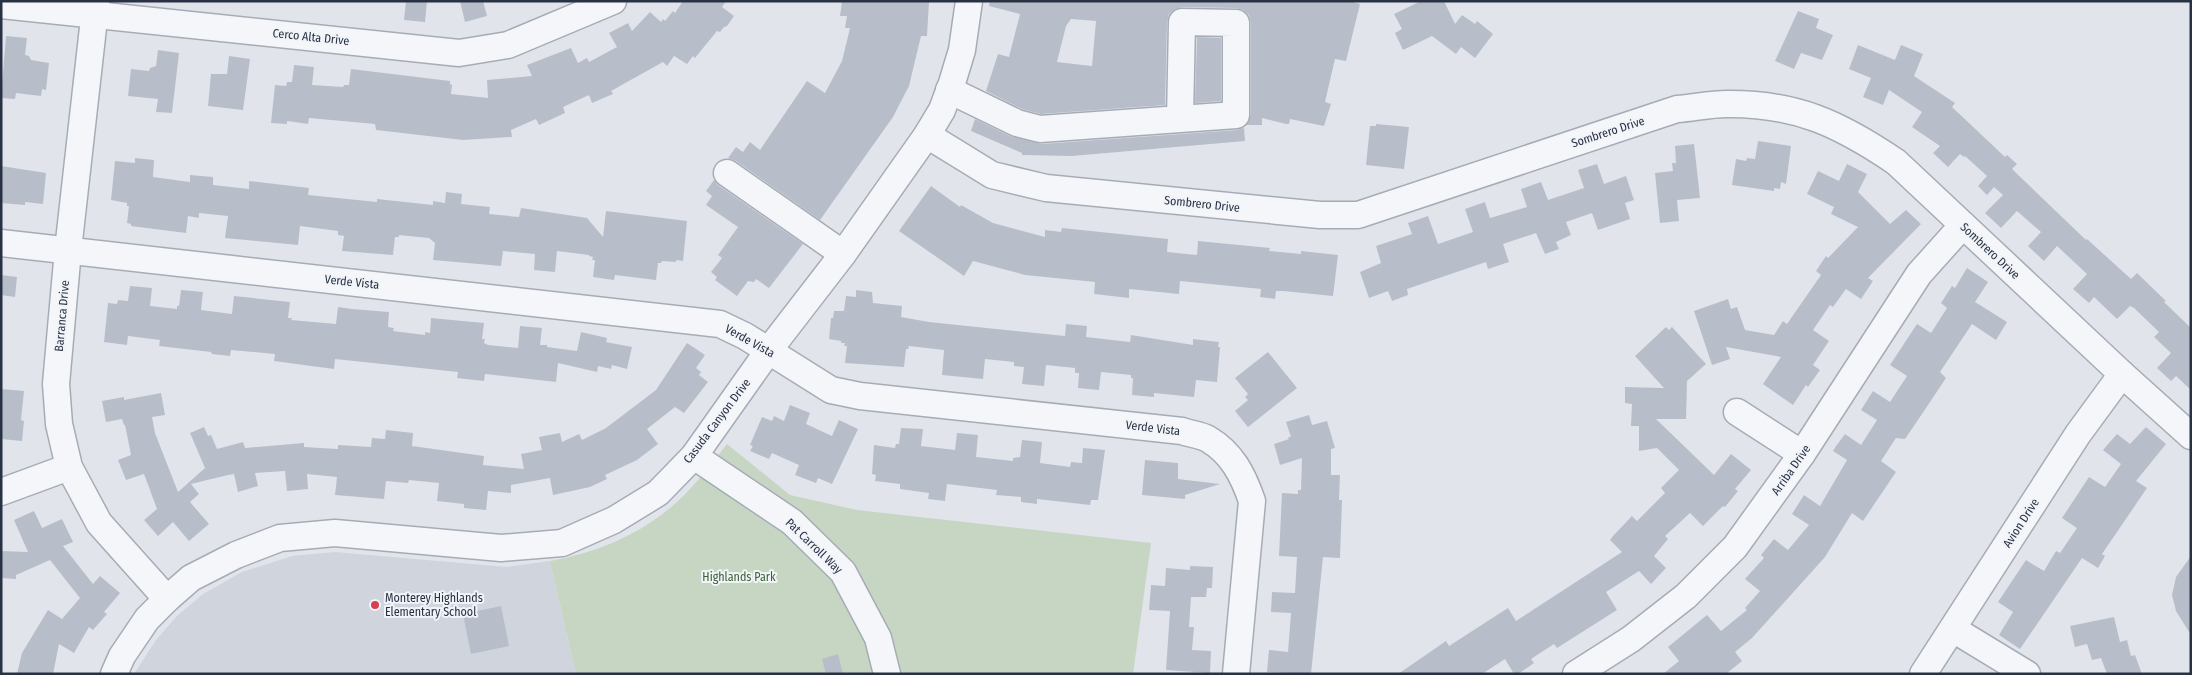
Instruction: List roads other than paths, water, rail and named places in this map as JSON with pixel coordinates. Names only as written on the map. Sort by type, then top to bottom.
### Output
[{"type":"street","name":"Cerco Alta Drive","points":[[1,5],[95,8],[459,53],[508,45],[613,1]]},
{"type":"street","name":"Casuda Canyon Drive","points":[[114,674],[122,656],[147,619],[166,599],[191,578],[236,555],[280,538],[335,533],[501,548],[562,543],[614,520],[658,493],[694,456],[769,350],[843,254],[927,135],[942,110],[962,50],[969,1]]},
{"type":"street","name":"Barranca Drive","points":[[95,8],[68,250],[56,384],[59,424],[69,467],[99,523],[166,599]]},
{"type":"street","points":[[949,90],[1017,123],[1040,129],[1180,119]]},
{"type":"street","name":"Sombrero Drive","points":[[927,135],[992,175],[1046,188],[1320,215],[1358,215],[1677,109],[1725,104],[1773,106],[1818,117],[1864,141],[1896,162],[2122,374],[2191,436]]},
{"type":"street","points":[[727,173],[843,254]]},
{"type":"street","name":"Arriba Drive","points":[[1576,674],[1631,639],[1686,596],[1736,547],[1802,454],[1919,274],[1963,225]]},
{"type":"street","name":"Verde Vista","points":[[1,243],[720,324],[769,350],[831,390],[860,396],[1182,431],[1207,438],[1229,456],[1243,475],[1252,501],[1236,674]]},
{"type":"street","name":"Avion Drive","points":[[1923,674],[2078,434],[2122,374]]},
{"type":"street","points":[[1737,412],[1802,454]]},
{"type":"street","name":"Pat Carroll Way","points":[[694,456],[792,522],[843,572],[878,638],[887,674]]},
{"type":"street","points":[[1,492],[69,467]]},
{"type":"street","points":[[1953,629],[2026,674]]},
{"type":"place","name":"Monterey Highlands Elementary School","points":[[375,605]]},
{"type":"park label","name":"Highlands Park","points":[[739,577]]}]
